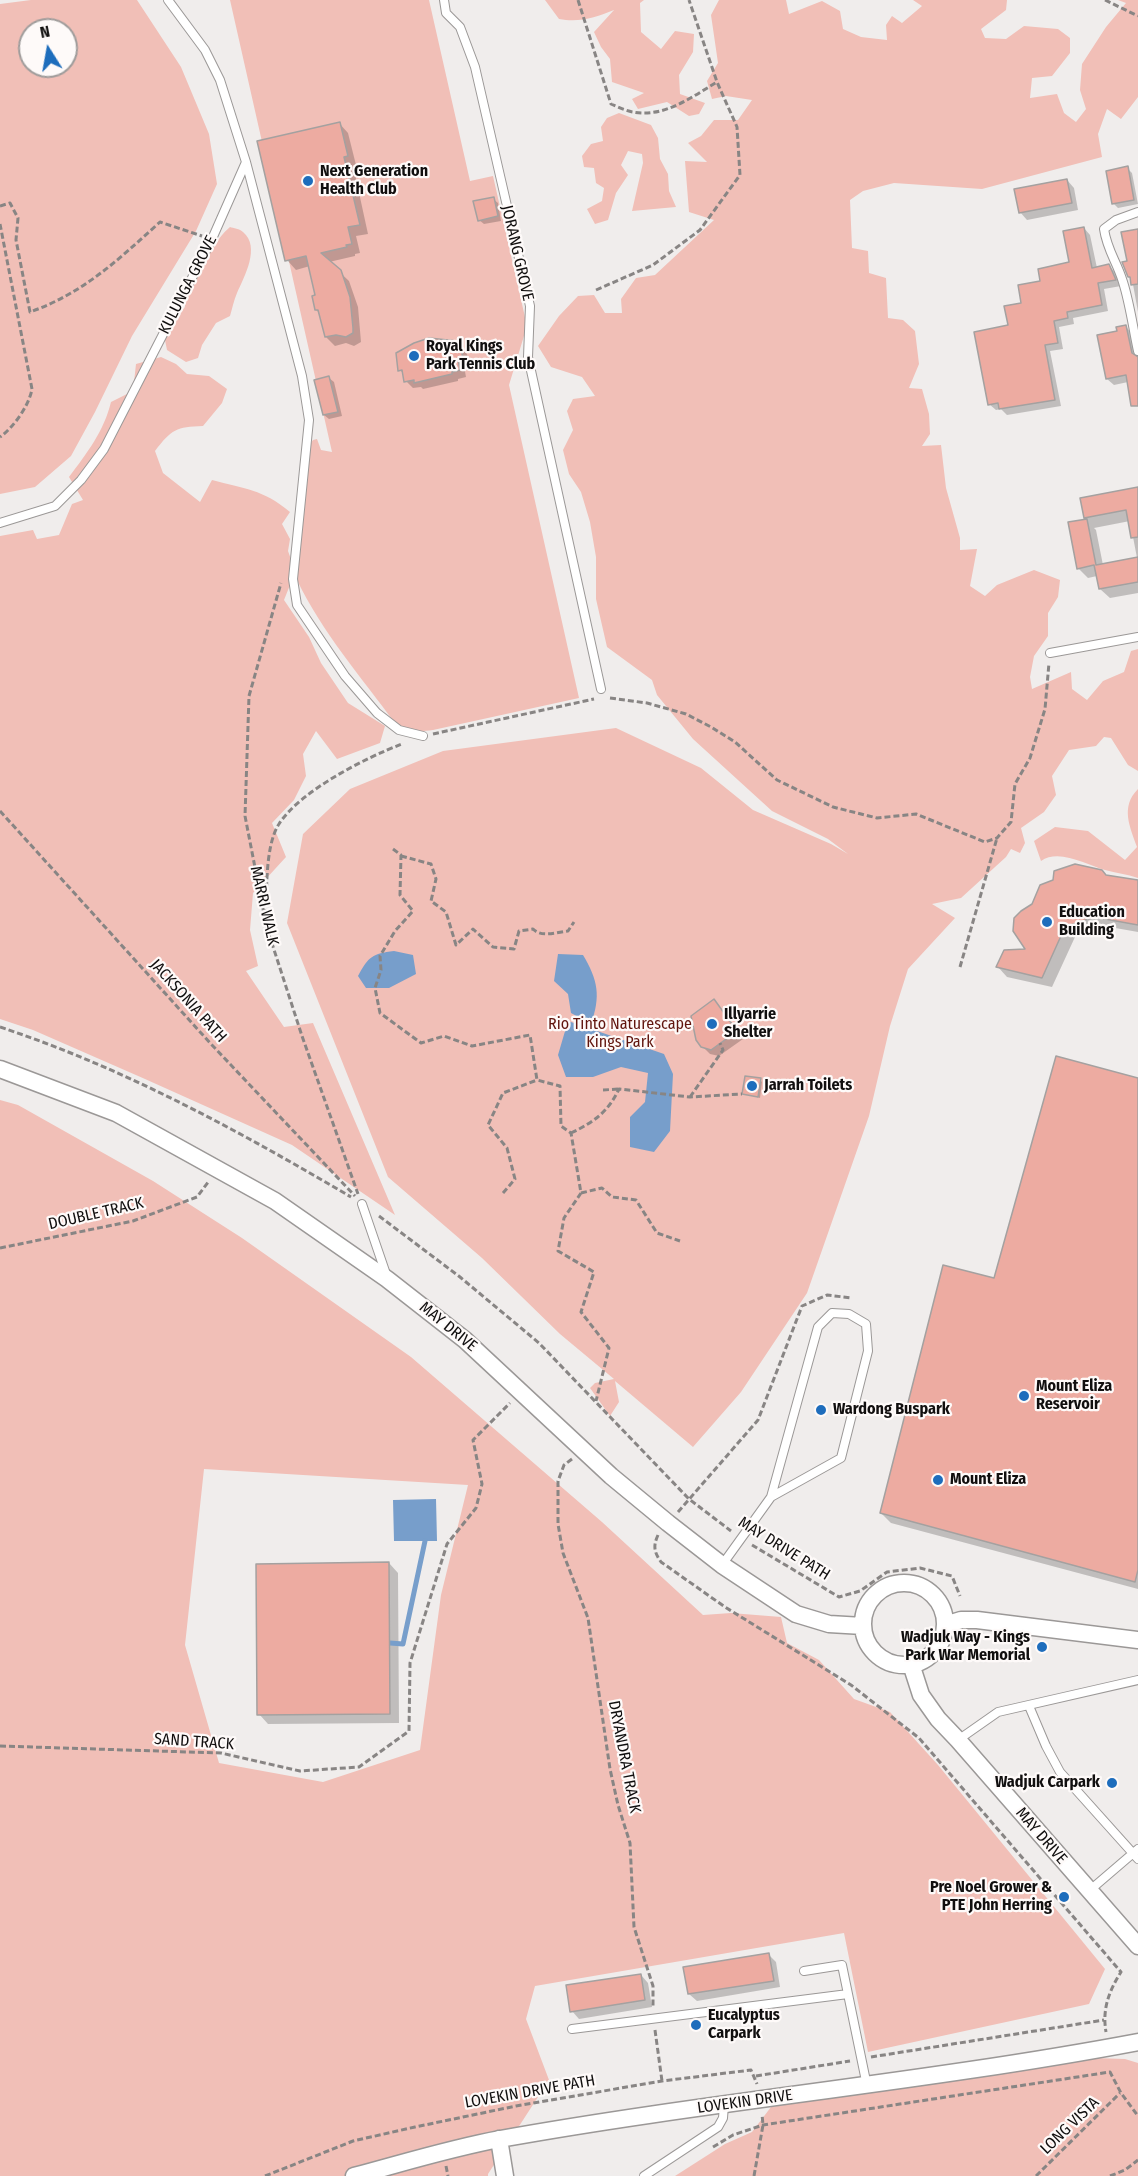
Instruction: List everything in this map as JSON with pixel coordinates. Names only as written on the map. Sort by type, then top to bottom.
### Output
[{"type":"street","name":"MAY DRIVE","points":[[0,1069],[116,1113],[275,1202],[387,1279],[465,1340],[611,1476],[722,1564],[796,1614],[829,1624],[863,1626]]},
{"type":"street","points":[[896,1583],[911,1583],[925,1588],[936,1598],[943,1611],[945,1625],[942,1639],[935,1651],[911,1664],[897,1664],[878,1655],[866,1639],[863,1626],[865,1611],[872,1598],[882,1589],[896,1583]]},
{"type":"street","points":[[945,1625],[961,1620],[977,1620],[1138,1640]]},
{"type":"street","name":"MAY DRIVE","points":[[911,1664],[921,1695],[938,1719],[1138,1946]]},
{"type":"street","name":"LOVEKIN DRIVE","points":[[354,2176],[499,2139],[761,2099],[867,2086],[1138,2042]]},
{"type":"street","points":[[499,2139],[505,2176]]},
{"type":"lane","points":[[168,0],[205,50],[215,70],[246,162],[302,376],[309,420],[293,579],[297,605],[345,676],[377,713],[399,730],[423,736]]},
{"type":"lane","name":"JORANG GROVE","points":[[444,0],[446,13],[460,27],[475,67],[530,306],[528,357],[601,689]]},
{"type":"lane","name":"KULUNGA GROVE","points":[[0,523],[55,506],[87,472],[104,449],[212,239],[246,162]]},
{"type":"lane","points":[[1138,212],[1116,220],[1104,229],[1106,246],[1116,261],[1124,283],[1138,351]]},
{"type":"lane","points":[[1050,653],[1138,637]]},
{"type":"lane","points":[[362,1204],[387,1279]]},
{"type":"lane","points":[[722,1564],[771,1497],[818,1327],[832,1313],[849,1314],[866,1324],[868,1351],[842,1458],[771,1497]]},
{"type":"lane","points":[[958,1740],[998,1713],[1138,1680]]},
{"type":"lane","points":[[1029,1706],[1060,1772],[1136,1854],[1089,1891]]},
{"type":"lane","points":[[804,1971],[842,1965],[867,2086]]},
{"type":"lane","points":[[572,2029],[848,1994]]},
{"type":"lane","points":[[644,2176],[718,2127],[723,2118],[724,2105]]},
{"type":"path","points":[[578,0],[611,105],[634,113],[665,111],[717,82]]},
{"type":"path","points":[[596,290],[653,265],[700,230],[740,175],[737,127],[717,82],[689,0]]},
{"type":"path","points":[[1106,0],[1138,16]]},
{"type":"path","points":[[0,206],[10,203],[18,218],[16,240],[30,312],[72,294],[102,274],[160,222],[212,239]]},
{"type":"path","points":[[0,224],[32,389],[12,426],[0,437]]},
{"type":"path","name":"MARRI WALK","points":[[284,574],[249,696],[245,816],[266,924],[302,1036],[362,1204]]},
{"type":"path","points":[[960,967],[997,838],[1011,822],[1015,784],[1030,758],[1045,709],[1050,653]]},
{"type":"path","points":[[266,924],[268,859],[278,825],[304,798],[339,774],[359,762],[423,736],[603,698],[647,703],[686,714],[735,742],[777,780],[833,807],[877,818],[916,814],[985,842],[997,838]]},
{"type":"path","name":"JACKSONIA PATH","points":[[0,811],[211,1044],[362,1204]]},
{"type":"path","points":[[393,849],[401,855],[431,864],[436,879],[431,900],[446,912],[456,945],[473,928],[493,947],[514,949],[519,931],[533,929],[537,933],[549,934],[568,931],[574,922]]},
{"type":"path","points":[[401,855],[400,895],[414,911],[395,931],[380,956],[381,970],[376,990],[380,1013],[421,1043],[444,1035],[472,1047],[530,1035],[537,1080]]},
{"type":"path","points":[[690,1097],[723,1050],[720,1043]]},
{"type":"path","points":[[503,1193],[515,1179],[507,1148],[489,1125],[503,1093],[537,1080],[560,1086],[561,1126],[571,1133],[581,1194]]},
{"type":"path","points":[[603,1090],[619,1089],[690,1097],[742,1094]]},
{"type":"path","points":[[571,1133],[585,1126],[611,1106],[619,1089]]},
{"type":"path","points":[[560,1093],[567,1093]]},
{"type":"path","name":"DOUBLE TRACK","points":[[0,1248],[133,1221],[197,1197],[218,1170]]},
{"type":"path","points":[[596,1401],[609,1348],[581,1312],[594,1272],[558,1251],[564,1218],[581,1194],[602,1188],[612,1197],[636,1200],[657,1233],[680,1241]]},
{"type":"path","points":[[852,1298],[827,1295],[802,1306],[758,1420],[657,1536],[654,1553],[661,1562],[725,1607],[851,1685],[919,1738],[1121,1972],[1109,1991],[1104,2020],[1107,2037]]},
{"type":"path","name":"SAND TRACK","points":[[0,1746],[221,1753],[300,1771],[359,1767],[410,1731],[410,1663],[447,1544],[476,1508],[482,1485],[473,1440],[521,1392]]},
{"type":"path","name":"DRYANDRA TRACK","points":[[584,1450],[564,1465],[558,1481],[558,1524],[563,1553],[588,1618],[610,1769],[630,1843],[634,1927],[653,1986],[653,2017],[662,2081]]},
{"type":"path","name":"MAY DRIVE PATH","points":[[689,1499],[742,1539],[839,1597],[860,1591],[887,1572],[920,1568],[952,1576],[960,1596]]},
{"type":"path","points":[[754,2176],[763,2125],[761,2099],[755,2076],[1104,2020]]},
{"type":"path","name":"LOVEKIN DRIVE PATH","points":[[265,2176],[353,2141],[516,2106],[662,2081],[751,2070],[755,2076]]},
{"type":"path","points":[[733,2135],[763,2125],[1110,2072],[1121,2093],[1138,2116]]},
{"type":"path","name":"LONG VISTA","points":[[1036,2176],[1121,2093]]},
{"type":"path","points":[[1110,2176],[1119,2174],[1138,2160]]},
{"type":"path","points":[[446,2164],[448,2176]]},
{"type":"green space","points":[[31,0],[137,0],[181,67],[209,134],[217,184],[196,231],[132,336],[71,456],[35,487],[0,494],[0,4]]},
{"type":"green space","name":"Royal Kings Park Tennis Club","points":[[230,0],[429,0],[470,181],[493,176],[527,326],[509,385],[579,698],[433,730],[418,731],[404,728],[395,723],[343,654],[318,618],[297,580],[310,444],[317,439],[321,450],[332,452]]},
{"type":"green space","points":[[545,0],[644,0],[640,3],[641,32],[661,49],[675,31],[694,34],[693,52],[679,75],[680,94],[705,103],[699,114],[689,116],[667,102],[638,109],[632,99],[644,93],[612,82],[610,59],[594,32],[614,10],[581,20],[559,19]]},
{"type":"green space","name":"Rio Tinto Naturescape Kings Park","points":[[719,0],[786,0],[789,14],[822,1],[840,11],[843,29],[861,37],[887,40],[886,25],[892,16],[902,23],[922,6],[913,0],[1007,0],[1006,10],[981,29],[985,38],[1006,39],[1024,26],[1058,29],[1070,38],[1070,53],[1052,76],[1032,78],[1030,98],[1057,94],[1064,113],[1076,122],[1086,109],[1080,90],[1082,64],[1106,27],[1126,3],[1118,0],[1138,0],[1138,97],[1121,119],[1107,109],[1098,134],[1102,157],[982,189],[894,183],[863,191],[850,200],[852,248],[868,251],[869,273],[886,278],[888,318],[903,320],[915,331],[919,364],[909,388],[922,389],[929,414],[930,434],[922,446],[941,445],[946,488],[960,538],[960,550],[977,549],[970,586],[985,596],[997,585],[1034,570],[1060,580],[1058,597],[1048,613],[1048,636],[1034,656],[1030,677],[1032,689],[1071,672],[1072,689],[1087,700],[1103,681],[1124,672],[1131,651],[1138,649],[1138,771],[1128,765],[1111,738],[1104,737],[1096,746],[1069,750],[1052,776],[1056,795],[1044,812],[1021,828],[1025,843],[1020,853],[1011,849],[1006,857],[961,898],[932,904],[955,918],[908,969],[890,1026],[869,1116],[807,1293],[741,1392],[693,1447],[615,1381],[619,1402],[610,1416],[590,1388],[595,1383],[614,1379],[560,1334],[482,1258],[388,1177],[287,923],[303,834],[350,789],[443,751],[616,728],[701,768],[753,810],[831,844],[848,854],[828,839],[772,811],[693,739],[657,695],[652,680],[607,647],[596,599],[596,557],[590,522],[581,492],[569,474],[563,450],[573,430],[567,411],[573,399],[595,396],[582,377],[551,367],[538,346],[559,316],[578,296],[594,295],[605,313],[622,313],[621,299],[636,278],[655,275],[714,220],[689,212],[685,161],[707,162],[688,143],[701,136],[714,120],[738,120],[752,100],[726,96],[712,99],[707,81],[718,63],[711,15]]},
{"type":"green space","points":[[619,113],[651,125],[658,138],[660,159],[668,174],[669,191],[676,207],[632,211],[643,163],[642,154],[628,151],[621,165],[628,175],[616,193],[608,220],[595,224],[587,209],[602,201],[604,188],[596,183],[594,168],[584,167],[582,156],[591,144],[603,141],[601,127],[607,118]]},
{"type":"green space","points":[[230,227],[242,231],[248,238],[251,254],[247,271],[230,316],[216,323],[202,345],[198,358],[186,362],[167,350],[163,330],[185,307],[184,298],[190,282],[211,250]]},
{"type":"green space","points":[[161,357],[176,364],[187,374],[209,376],[227,389],[222,403],[203,426],[186,427],[175,431],[155,451],[163,473],[200,502],[212,480],[262,494],[290,512],[282,524],[290,539],[288,551],[292,562],[290,585],[284,600],[309,637],[321,663],[348,703],[385,726],[380,743],[337,759],[316,731],[303,754],[306,776],[294,800],[272,823],[286,857],[253,893],[250,930],[258,966],[246,971],[284,1027],[313,1023],[395,1215],[292,1145],[33,1030],[0,1019],[0,536],[33,530],[37,539],[59,535],[72,504],[83,500],[69,477],[99,432],[111,402],[133,391],[136,364]]},
{"type":"green space","points":[[1138,789],[1138,878],[1064,857],[1048,857],[1041,861],[1034,841],[1055,827],[1088,831],[1125,860],[1137,847],[1129,825],[1128,810],[1129,803]]},
{"type":"green space","points":[[0,1100],[18,1105],[153,1181],[242,1238],[411,1357],[602,1522],[703,1615],[731,1613],[781,1617],[787,1643],[819,1660],[854,1699],[890,1712],[938,1765],[1105,1969],[1089,2004],[868,2052],[844,1933],[535,1986],[526,2019],[549,2080],[488,2176],[0,2176]],"holes":[[[204,1469],[468,1485],[441,1595],[420,1750],[323,1782],[219,1763],[185,1645]]]},
{"type":"green space","points":[[1094,2058],[1125,2059],[1138,2063],[1138,2176],[675,2176],[725,2144],[752,2132],[771,2107]]},
{"type":"water","points":[[394,951],[413,955],[416,974],[389,988],[366,988],[358,976],[365,964],[376,955]]},
{"type":"water","points":[[558,954],[583,955],[592,972],[597,996],[591,1024],[571,1013],[568,994],[554,981]]},
{"type":"water","points":[[568,1021],[664,1054],[673,1074],[670,1131],[654,1152],[630,1147],[630,1117],[645,1102],[648,1073],[621,1067],[593,1077],[566,1077],[558,1055]]},
{"type":"water","points":[[436,1499],[437,1541],[394,1541],[393,1500]]},
{"type":"building","name":"Next Generation Health Club","points":[[340,122],[348,156],[344,157],[360,225],[348,227],[352,244],[321,253],[341,270],[350,297],[353,333],[346,337],[336,335],[325,337],[318,310],[315,310],[312,296],[315,295],[306,256],[285,261],[257,141]]},
{"type":"building","points":[[1128,166],[1134,200],[1112,204],[1106,171]]},
{"type":"building","points":[[1067,179],[1072,203],[1019,213],[1014,189]]},
{"type":"building","points":[[494,197],[498,216],[478,221],[473,201]]},
{"type":"building","points":[[1084,227],[1092,268],[1109,264],[1116,280],[1098,283],[1102,305],[1067,312],[1068,318],[1054,321],[1058,343],[1045,345],[1055,400],[999,409],[998,403],[988,405],[974,332],[1008,325],[1004,306],[1021,303],[1018,285],[1040,281],[1038,269],[1069,262],[1063,231]]},
{"type":"building","points":[[1138,229],[1138,284],[1131,285],[1130,277],[1122,262],[1127,261],[1121,232]]},
{"type":"building","points":[[1126,325],[1132,353],[1138,357],[1138,406],[1131,406],[1126,375],[1106,379],[1097,335],[1117,331],[1116,327]]},
{"type":"building","points":[[429,338],[457,341],[463,358],[458,359],[460,370],[414,383],[414,380],[404,382],[402,370],[398,371],[396,353]]},
{"type":"building","points":[[329,376],[338,412],[323,415],[314,380]]},
{"type":"building","points":[[1138,487],[1138,537],[1131,538],[1126,510],[1084,518],[1080,498]]},
{"type":"building","points":[[1087,519],[1096,565],[1138,557],[1138,582],[1099,589],[1094,565],[1077,569],[1068,522]]},
{"type":"building","name":"Education Building","points":[[1075,864],[1102,870],[1106,875],[1138,880],[1138,925],[1094,917],[1065,927],[1042,978],[996,967],[1004,950],[1025,949],[1013,931],[1014,918],[1032,904],[1040,885],[1053,880],[1054,871]]},
{"type":"building","name":"Illyarrie Shelter","points":[[714,999],[737,1031],[711,1050],[701,1047],[696,1040],[691,1016]]},
{"type":"building","name":"Mount Eliza Reservoir","points":[[1056,1056],[1138,1078],[1138,1570],[1135,1582],[880,1513],[943,1265],[994,1278]]},
{"type":"building","name":"Jarrah Toilets","points":[[745,1076],[761,1078],[758,1097],[742,1094]]},
{"type":"building","points":[[389,1562],[390,1714],[257,1715],[256,1564]]},
{"type":"building","points":[[769,1953],[774,1981],[688,1994],[683,1967]]},
{"type":"building","points":[[641,1974],[645,2000],[570,2012],[566,1985]]},
{"type":"waterway","points":[[390,1643],[403,1644],[425,1541]]},
{"type":"place","name":"Next Generation Health Club","points":[[308,181]]},
{"type":"place","name":"Royal Kings Park Tennis Club","points":[[414,356]]},
{"type":"place","name":"Education Building","points":[[1047,922]]},
{"type":"place","name":"Illyarrie Shelter","points":[[712,1024]]},
{"type":"place","name":"Jarrah Toilets","points":[[752,1086]]},
{"type":"place","name":"Mount Eliza Reservoir","points":[[1024,1396]]},
{"type":"place","name":"Wardong Buspark","points":[[821,1410]]},
{"type":"place","name":"Mount Eliza","points":[[938,1480]]},
{"type":"place","name":"Wadjuk Way - Kings Park War Memorial","points":[[1042,1647]]},
{"type":"place","name":"Wadjuk Carpark","points":[[1112,1783]]},
{"type":"place","name":"Pre Noel Grower & PTE John Herring","points":[[1064,1897]]},
{"type":"place","name":"Eucalyptus Carpark","points":[[696,2025]]}]
